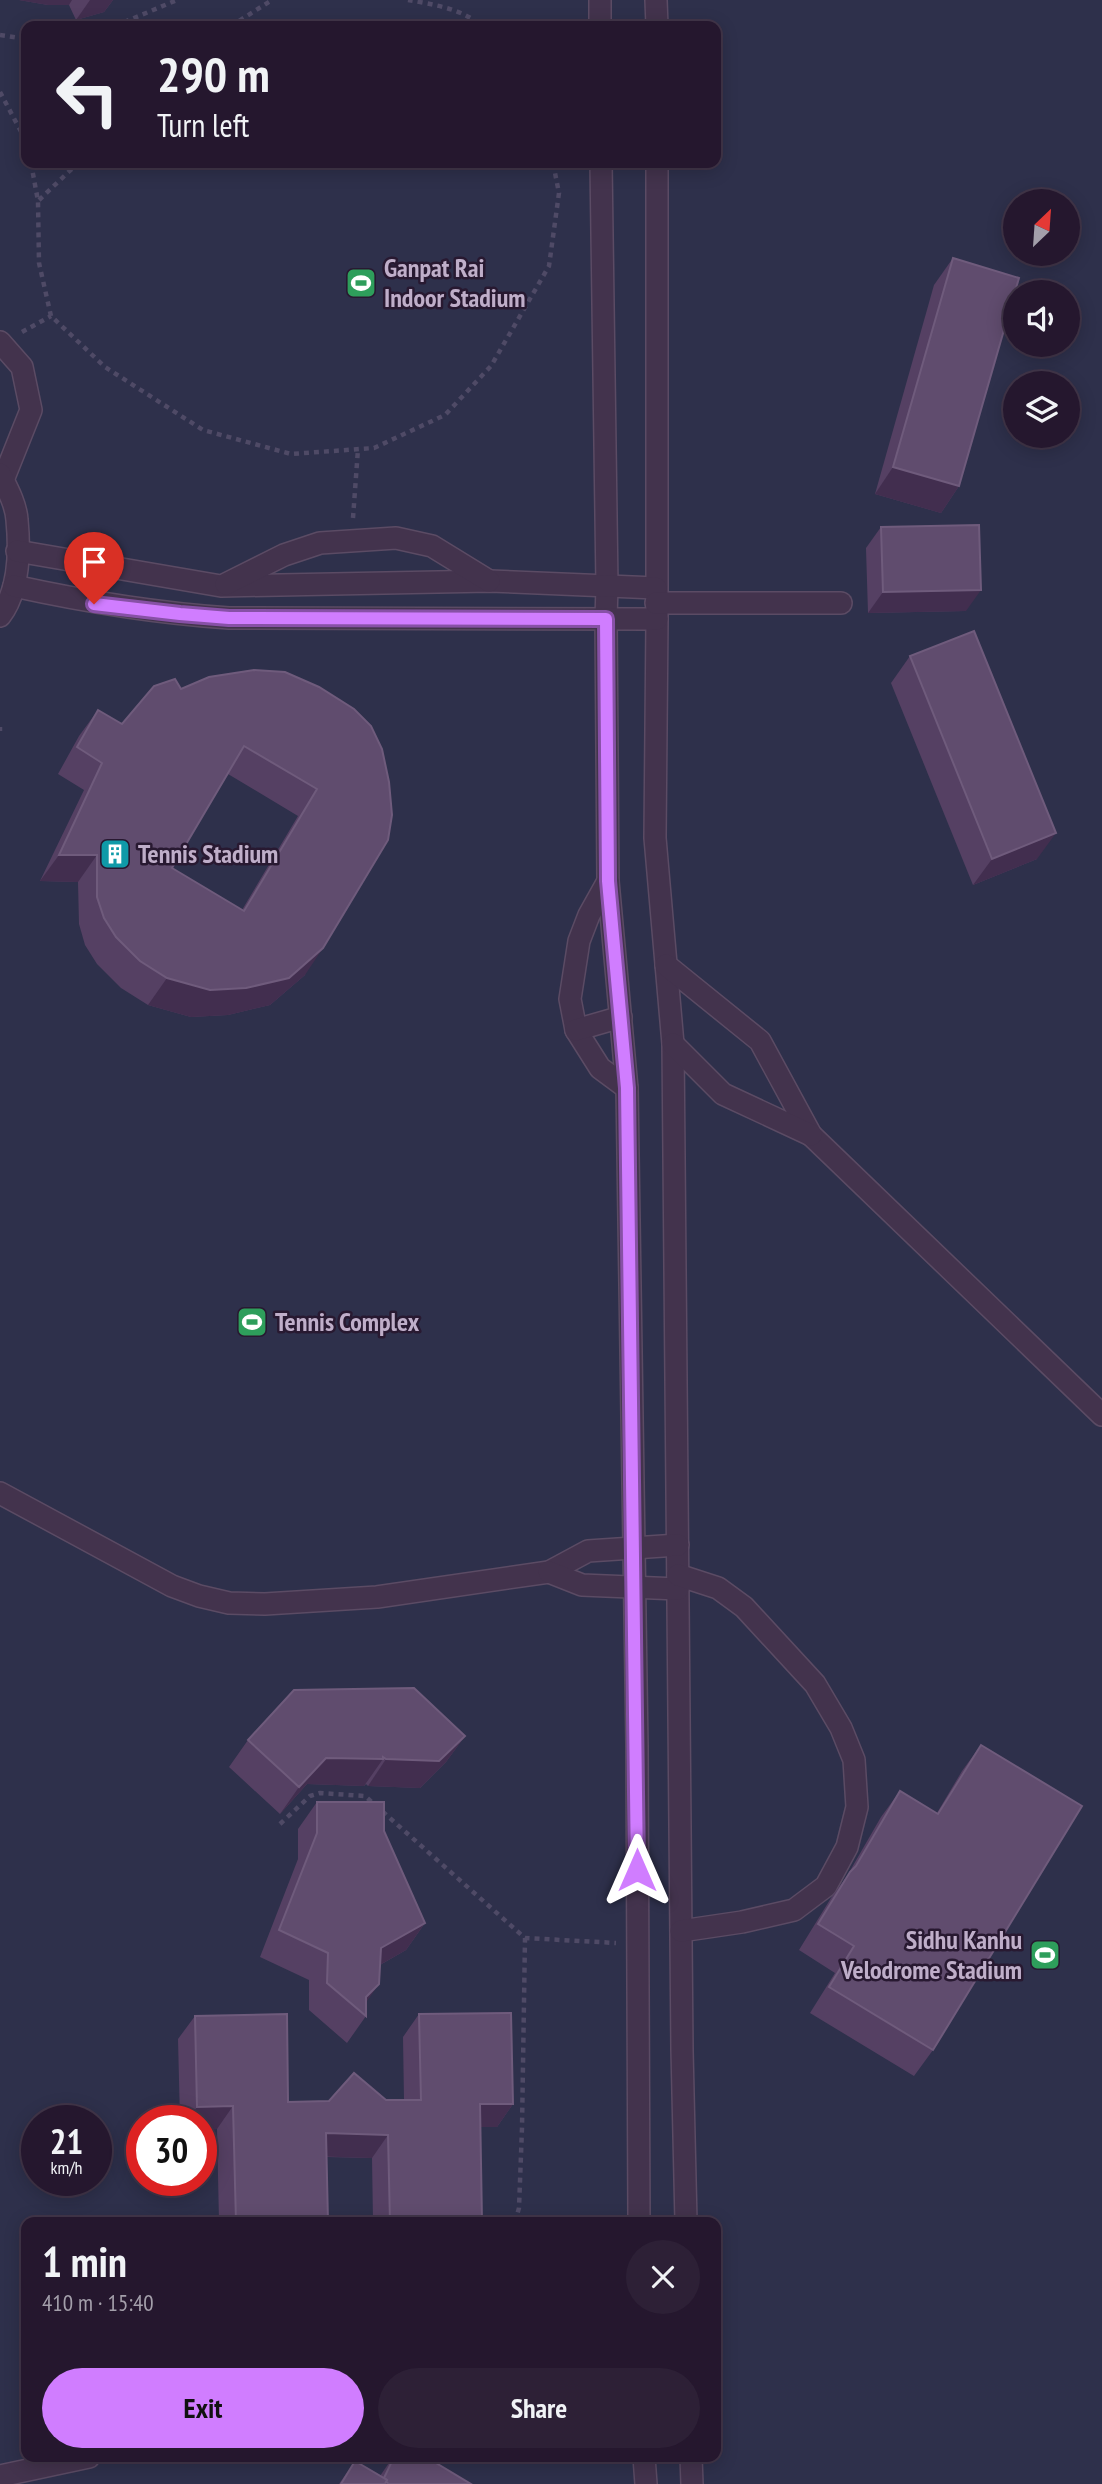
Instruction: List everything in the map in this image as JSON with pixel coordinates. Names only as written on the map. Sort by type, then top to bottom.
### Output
[{"type":"street","points":[[600,0],[600,21]]},
{"type":"street","points":[[656,0],[657,21]]},
{"type":"street","points":[[601,168],[608,881],[627,1088],[635,1587],[639,2217]]},
{"type":"street","points":[[656,168],[655,838],[673,1044],[686,2217]]},
{"type":"street","points":[[0,342],[22,367],[31,410],[1,477],[17,519],[17,551],[14,586],[0,616]]},
{"type":"street","points":[[221,586],[284,555],[320,543],[396,538],[432,546],[490,581]]},
{"type":"street","points":[[17,551],[221,586],[490,581],[607,586],[656,603]]},
{"type":"street","points":[[14,586],[94,604],[229,618],[606,619],[656,603],[841,603]]},
{"type":"street","points":[[608,881],[589,915],[579,942],[570,999],[576,1030],[600,1068],[627,1088]]},
{"type":"street","points":[[666,965],[760,1041],[811,1135],[1102,1415]]},
{"type":"street","points":[[576,1030],[621,1017]]},
{"type":"street","points":[[673,1044],[723,1094],[811,1135]]},
{"type":"street","points":[[0,1493],[172,1586],[229,1603],[265,1604],[377,1598],[550,1572],[588,1551],[678,1545]]},
{"type":"street","points":[[550,1572],[582,1585],[635,1587],[678,1582],[718,1588],[744,1607],[814,1684],[841,1728],[855,1760],[857,1807],[847,1847],[826,1886],[794,1910],[742,1922],[681,1931]]},
{"type":"street","points":[[0,2476],[66,2462]]},
{"type":"street","points":[[644,2462],[646,2484]]},
{"type":"street","points":[[691,2462],[692,2484]]},
{"type":"path","points":[[127,21],[177,0]]},
{"type":"path","points":[[239,21],[272,0]]},
{"type":"path","points":[[408,0],[476,21]]},
{"type":"path","points":[[0,35],[21,39]]},
{"type":"path","points":[[0,92],[21,132]]},
{"type":"path","points":[[32,168],[38,201],[39,263],[51,316],[105,367],[203,430],[291,454],[374,448],[445,415],[491,366],[549,266],[559,193],[553,168]]},
{"type":"path","points":[[38,201],[73,168]]},
{"type":"path","points":[[351,540],[358,449]]},
{"type":"path","points":[[280,1824],[310,1796],[320,1793],[365,1796],[525,1938],[638,1944]]},
{"type":"path","points":[[516,2217],[523,2128],[525,1938]]},
{"type":"shaded area","points":[[0,0],[1102,0],[1102,2484],[0,2484]]},
{"type":"building","points":[[953,258],[1019,278],[1003,280],[1003,333],[959,486],[893,467]]},
{"type":"building","points":[[979,525],[981,590],[883,592],[881,527]]},
{"type":"building","points":[[974,631],[1056,833],[992,859],[910,656]]},
{"type":"building","name":"Tennis Stadium","points":[[254,670],[285,672],[319,687],[354,709],[371,726],[382,749],[389,782],[392,815],[388,840],[323,948],[289,978],[246,988],[210,990],[167,978],[140,961],[116,937],[104,918],[97,897],[97,855],[59,855],[102,763],[77,747],[98,710],[122,724],[154,686],[175,679],[181,689],[209,677]],"holes":[[[244,746],[317,789],[244,911],[172,868]]]},
{"type":"building","points":[[414,1688],[465,1736],[439,1761],[383,1757],[326,1758],[299,1787],[248,1740],[294,1690]]},
{"type":"building","points":[[981,1745],[1082,1806],[933,2050],[829,1987],[854,1946],[818,1924],[900,1791],[938,1814]]},
{"type":"building","points":[[317,1802],[384,1802],[384,1831],[425,1923],[381,1948],[379,1984],[366,1997],[366,2016],[327,1983],[328,1953],[279,1930],[317,1833]]},
{"type":"building","points":[[511,2013],[513,2104],[480,2104],[482,2217],[390,2217],[388,2135],[326,2133],[328,2217],[236,2217],[233,2106],[197,2105],[195,2016],[287,2014],[288,2102],[329,2101],[354,2073],[386,2100],[421,2100],[419,2014]]},
{"type":"building","points":[[354,2462],[387,2480],[385,2484],[341,2484]]},
{"type":"building","points":[[392,2462],[434,2462],[471,2484],[389,2484],[384,2478]]},
{"type":"place","name":"Ganpat Rai Indoor Stadium","points":[[361,283]]},
{"type":"place","name":"Tennis Stadium","points":[[115,854]]},
{"type":"place","name":"Tennis Complex","points":[[252,1322]]},
{"type":"place","name":"Sidhu Kanhu Velodrome Stadium","points":[[1045,1955]]},
{"type":"route","points":[[94,604],[229,618],[606,619],[608,881],[627,1088],[637,1870]]}]
